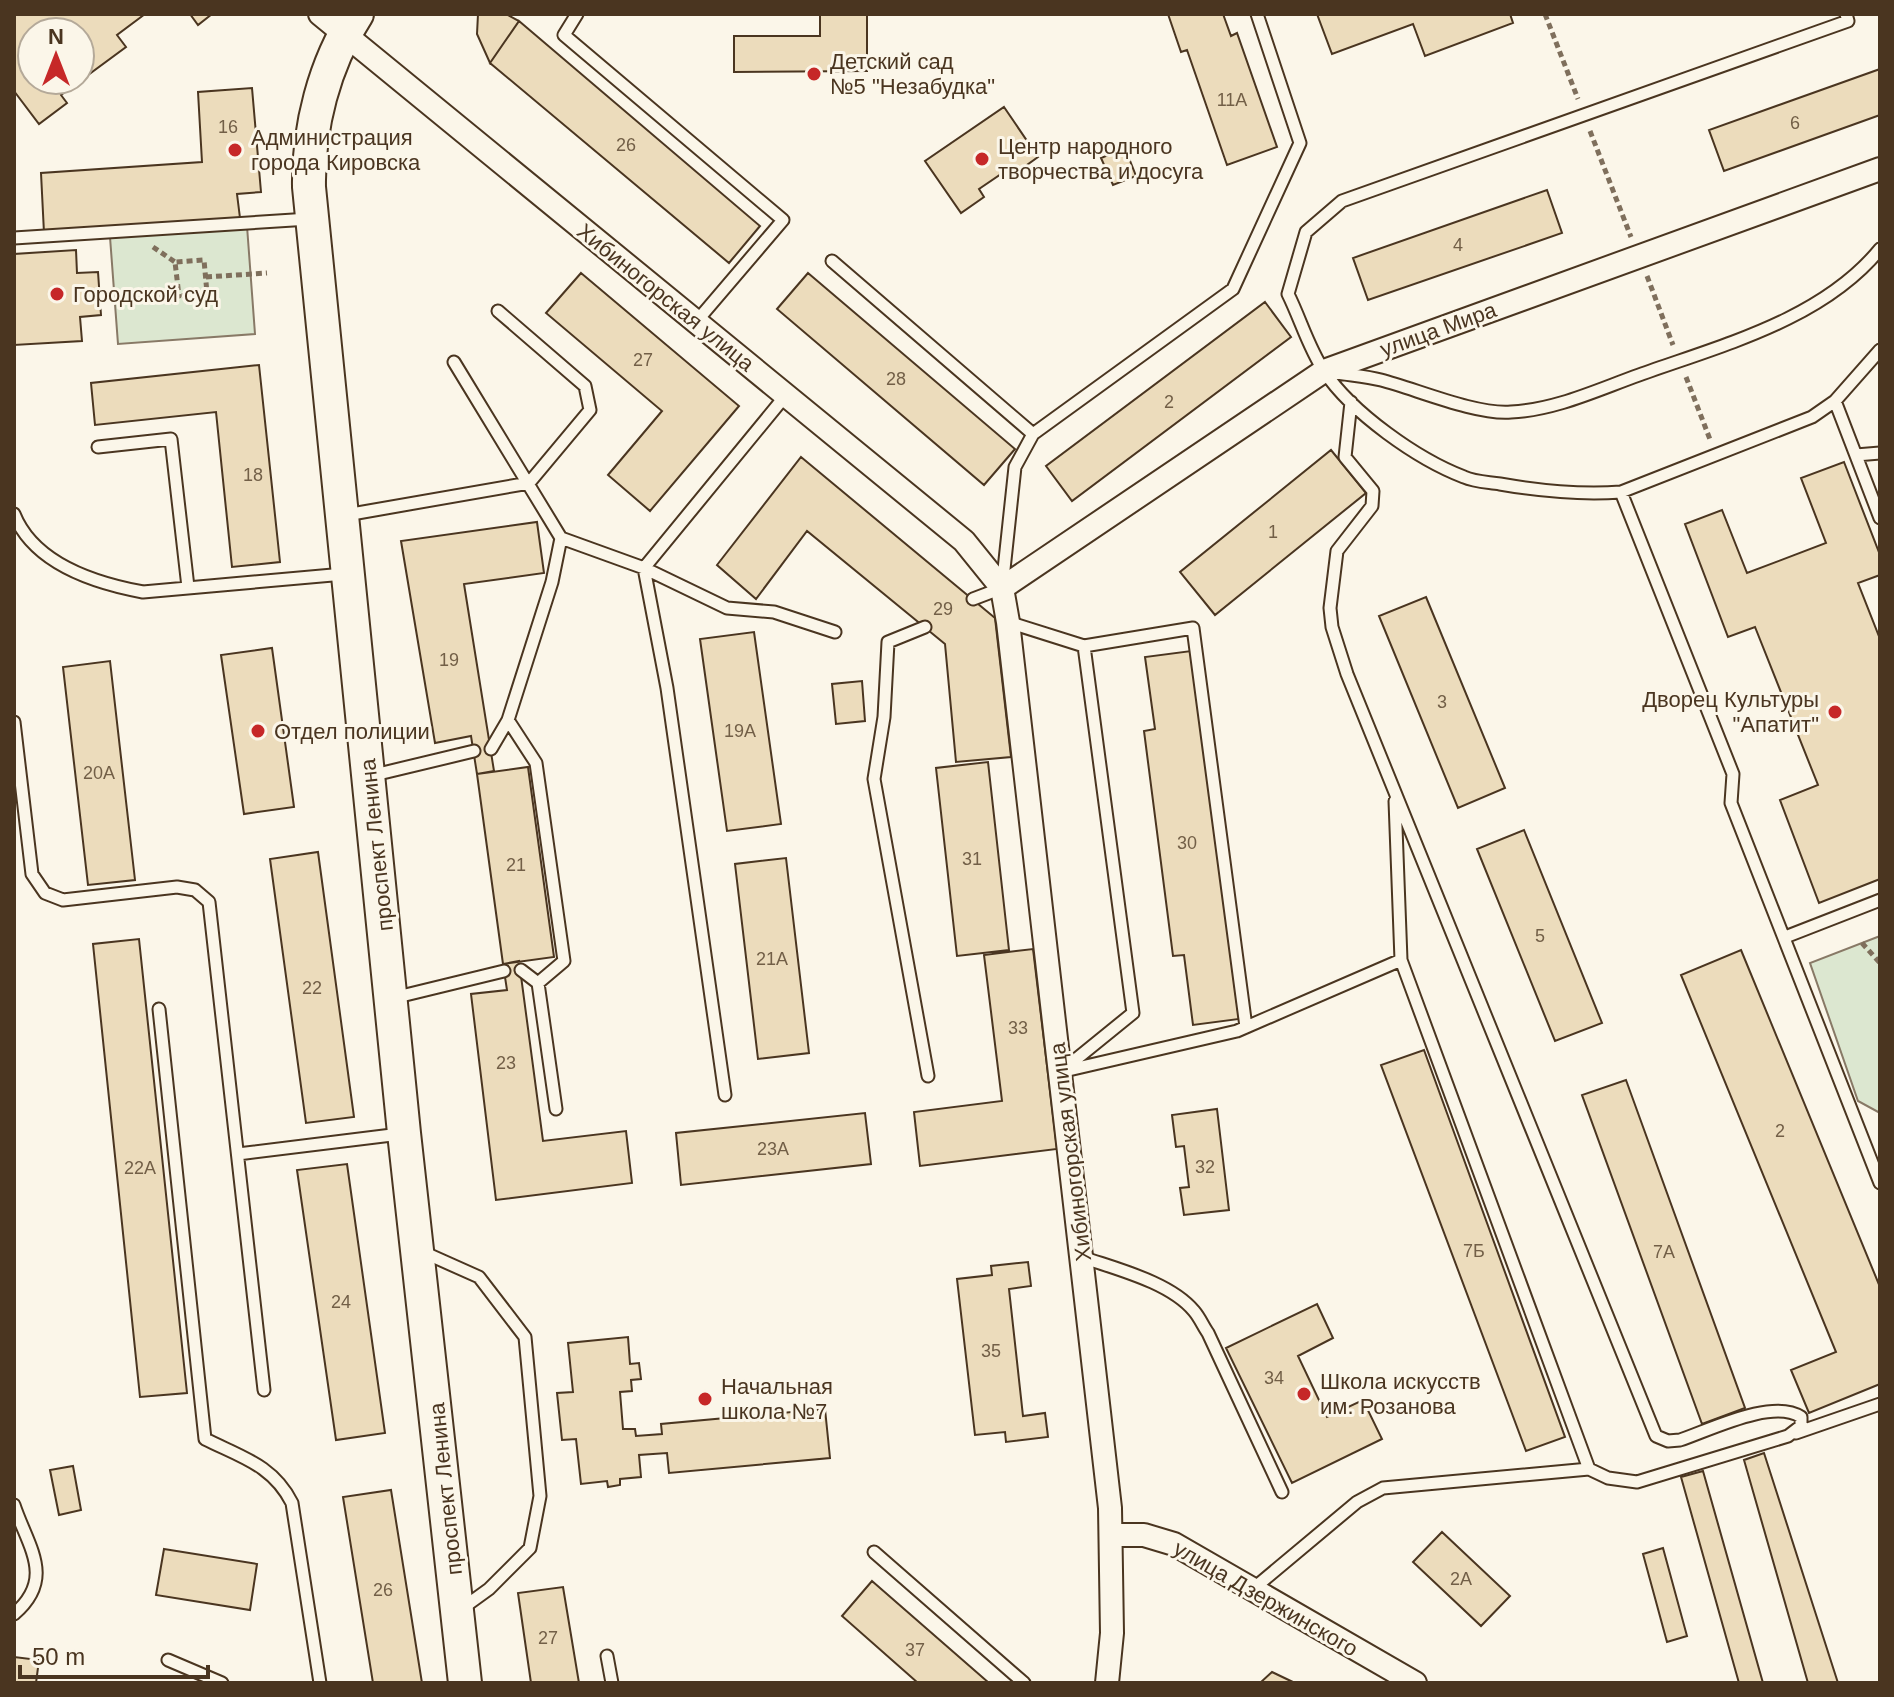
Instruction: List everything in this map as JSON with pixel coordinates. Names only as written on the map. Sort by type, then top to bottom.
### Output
[{"type":"main road","name":"проспект Ленина","points":[[347,29],[327,74],[309,153],[312,219],[404,1133],[465,1683]]},
{"type":"street","name":"Хибиногорская улица","points":[[347,29],[696,322],[964,541],[1002,588],[1082,1257],[1111,1535],[1112,1633],[1107,1683]]},
{"type":"street","name":"улица Мира","points":[[1002,588],[1324,371],[1880,169]]},
{"type":"street","name":"улица Дзержинского","points":[[1111,1535],[1144,1535],[1174,1544],[1415,1683]]},
{"type":"lane","points":[[577,14],[564,35],[783,220],[696,322]]},
{"type":"lane","points":[[973,599],[1002,588],[1015,467],[1033,434],[1233,289],[1300,143],[1257,14]]},
{"type":"lane","points":[[1846,14],[1848,21],[1342,201],[1306,232],[1288,294],[1324,371],[1351,402],[1388,433],[1429,461],[1466,479],[1537,490],[1591,494],[1621,492],[1812,417],[1835,401],[1880,350]]},
{"type":"lane","points":[[14,238],[312,219]]},
{"type":"lane","points":[[1324,371],[1380,379],[1421,393],[1508,413],[1552,406],[1785,320],[1824,297],[1856,273],[1880,249]]},
{"type":"lane","points":[[832,261],[1033,434]]},
{"type":"lane","points":[[342,516],[529,483],[590,410],[585,386],[498,311]]},
{"type":"lane","points":[[454,362],[561,538],[644,568],[727,608],[774,612],[835,632]]},
{"type":"lane","points":[[644,568],[786,395]]},
{"type":"lane","points":[[1835,401],[1880,518]]},
{"type":"lane","points":[[1351,402],[1345,457],[1373,491],[1372,506],[1337,551],[1330,608],[1332,627],[1347,674],[1656,1436],[1668,1441],[1680,1440],[1765,1411],[1780,1410],[1801,1417],[1801,1426],[1788,1436]]},
{"type":"lane","points":[[98,447],[171,439],[188,587]]},
{"type":"lane","points":[[1856,455],[1880,453]]},
{"type":"lane","points":[[1621,492],[1733,774],[1731,803],[1880,1183]]},
{"type":"lane","points":[[14,514],[19,525],[41,551],[77,573],[110,586],[143,592],[348,574]]},
{"type":"lane","points":[[491,749],[508,720],[552,582],[561,538]]},
{"type":"lane","points":[[644,568],[667,688],[725,1095]]},
{"type":"lane","points":[[1008,622],[1084,646],[1193,628],[1246,1027]]},
{"type":"lane","points":[[925,627],[888,642],[884,717],[874,779],[928,1076]]},
{"type":"lane","points":[[1060,1072],[1133,1013],[1084,646]]},
{"type":"lane","points":[[508,720],[536,763],[564,961],[538,983]]},
{"type":"lane","points":[[14,722],[32,874],[45,893],[63,900],[177,887],[195,890],[209,902],[264,1390]]},
{"type":"lane","points":[[369,776],[474,751]]},
{"type":"lane","points":[[1394,790],[1401,960],[1589,1469]]},
{"type":"lane","points":[[1785,937],[1880,900]]},
{"type":"lane","points":[[1060,1072],[1246,1027],[1401,960]]},
{"type":"lane","points":[[521,970],[538,983],[556,1109]]},
{"type":"lane","points":[[392,998],[504,971]]},
{"type":"lane","points":[[159,1009],[205,1439],[264,1468],[283,1485],[292,1503],[320,1683]]},
{"type":"lane","points":[[238,1154],[404,1133]]},
{"type":"lane","points":[[419,1250],[479,1277],[525,1337],[540,1496],[530,1548],[489,1589],[458,1612]]},
{"type":"lane","points":[[1082,1257],[1143,1278],[1193,1310],[1208,1333],[1282,1492]]},
{"type":"lane","points":[[1253,1589],[1357,1502],[1383,1488],[1589,1469],[1608,1478],[1637,1482],[1880,1404]]},
{"type":"lane","points":[[14,1505],[37,1562],[37,1584],[28,1602],[14,1614]]},
{"type":"lane","points":[[874,1552],[1024,1683]]},
{"type":"lane","points":[[607,1656],[612,1683]]},
{"type":"lane","points":[[168,1660],[222,1683]]},
{"type":"path","points":[[115,301],[179,296],[207,293],[204,260],[175,262],[179,296]]},
{"type":"path","points":[[206,277],[267,273]]},
{"type":"path","points":[[1862,943],[1880,963]]},
{"type":"green space","points":[[247,226],[255,334],[118,344],[110,237]]},
{"type":"green space","points":[[1880,936],[1880,1113],[1858,1101],[1810,963]]},
{"type":"building","points":[[14,14],[145,14],[117,35],[126,47],[96,69],[96,16],[16,16],[16,94]]},
{"type":"building","points":[[190,14],[212,14],[198,25]]},
{"type":"building","points":[[478,14],[506,14],[519,21],[490,63],[477,34]]},
{"type":"building","points":[[820,14],[867,14],[867,71],[734,72],[734,36],[820,36]]},
{"type":"building","points":[[1168,14],[1223,14],[1231,36],[1237,33],[1277,147],[1227,165],[1187,50],[1181,52]]},
{"type":"building","points":[[1317,14],[1510,14],[1513,23],[1425,56],[1413,24],[1332,54]]},
{"type":"building","points":[[519,21],[760,226],[729,263],[490,63]]},
{"type":"building","points":[[1880,69],[1880,115],[1724,171],[1709,130]]},
{"type":"building","points":[[252,88],[261,192],[237,194],[240,218],[44,233],[41,173],[202,162],[198,92]]},
{"type":"building","points":[[18,96],[62,96],[67,103],[39,124]]},
{"type":"building","name":"Центр народного творчества и досуга","points":[[1004,107],[1038,157],[1017,172],[1013,166],[979,189],[984,197],[961,213],[925,161]]},
{"type":"building","points":[[1125,148],[1136,176],[1113,185],[1101,158]]},
{"type":"building","points":[[1547,190],[1562,233],[1368,300],[1353,258]]},
{"type":"building","name":"Городской суд","points":[[76,250],[77,273],[98,272],[101,315],[80,317],[82,341],[14,345],[14,254]]},
{"type":"building","points":[[581,273],[739,406],[650,511],[608,475],[662,411],[546,313]]},
{"type":"building","points":[[808,273],[1015,449],[984,485],[777,309]]},
{"type":"building","points":[[1265,302],[1291,337],[1072,501],[1046,466]]},
{"type":"building","points":[[259,365],[280,562],[232,567],[216,412],[95,425],[91,383]]},
{"type":"building","points":[[1331,450],[1366,493],[1215,615],[1180,572]]},
{"type":"building","points":[[801,457],[995,618],[1011,757],[956,762],[945,644],[807,531],[756,599],[717,565]]},
{"type":"building","name":"Дворец Культуры \"Апатит\"","points":[[1844,462],[1880,555],[1880,575],[1858,583],[1880,639],[1880,879],[1819,903],[1780,800],[1818,785],[1755,627],[1728,637],[1685,524],[1722,510],[1747,573],[1826,543],[1801,478]]},
{"type":"building","points":[[537,522],[544,573],[464,584],[494,771],[477,774],[471,736],[435,743],[401,541]]},
{"type":"building","points":[[1426,597],[1505,788],[1458,808],[1379,616]]},
{"type":"building","points":[[754,632],[781,824],[727,831],[700,639]]},
{"type":"building","name":"Отдел полиции","points":[[272,648],[294,807],[244,814],[221,655]]},
{"type":"building","points":[[1191,651],[1239,1019],[1193,1025],[1184,955],[1173,956],[1144,731],[1155,729],[1145,657]]},
{"type":"building","points":[[110,661],[135,880],[88,885],[63,667]]},
{"type":"building","points":[[862,681],[865,721],[836,724],[832,684]]},
{"type":"building","points":[[988,762],[1009,950],[957,956],[936,768]]},
{"type":"building","points":[[528,767],[554,957],[503,964],[477,774]]},
{"type":"building","points":[[1524,830],[1602,1023],[1555,1041],[1477,849]]},
{"type":"building","points":[[318,852],[354,1117],[306,1123],[270,859]]},
{"type":"building","points":[[786,858],[809,1053],[758,1059],[735,864]]},
{"type":"building","points":[[139,939],[187,1393],[140,1397],[93,944]]},
{"type":"building","points":[[1033,949],[1057,1149],[920,1166],[914,1112],[1002,1101],[984,955]]},
{"type":"building","points":[[1741,950],[1880,1287],[1880,1384],[1809,1413],[1791,1370],[1836,1352],[1681,975]]},
{"type":"building","points":[[519,961],[543,1141],[626,1131],[632,1183],[496,1200],[471,994],[507,990],[503,964]]},
{"type":"building","points":[[1424,1050],[1565,1437],[1526,1451],[1381,1065]]},
{"type":"building","points":[[1626,1080],[1745,1408],[1702,1424],[1582,1095]]},
{"type":"building","points":[[1217,1109],[1229,1210],[1184,1215],[1180,1188],[1189,1187],[1184,1146],[1176,1147],[1172,1115]]},
{"type":"building","points":[[865,1113],[871,1164],[681,1185],[676,1133]]},
{"type":"building","points":[[347,1164],[385,1433],[336,1440],[297,1170]]},
{"type":"building","points":[[1028,1262],[1031,1286],[1009,1289],[1023,1416],[1045,1413],[1048,1437],[1006,1442],[1005,1432],[975,1435],[957,1279],[992,1275],[991,1266]]},
{"type":"building","name":"Школа искусств им. Розанова","points":[[1317,1304],[1333,1338],[1298,1356],[1327,1417],[1363,1400],[1382,1439],[1292,1483],[1226,1348]]},
{"type":"building","points":[[628,1337],[630,1364],[639,1363],[641,1379],[631,1380],[632,1391],[620,1392],[623,1429],[635,1429],[636,1436],[662,1434],[661,1424],[825,1409],[830,1458],[669,1473],[667,1453],[639,1455],[641,1477],[620,1479],[620,1485],[608,1487],[607,1481],[581,1484],[576,1439],[562,1440],[557,1393],[573,1392],[568,1343]]},
{"type":"building","points":[[1764,1453],[1838,1683],[1808,1683],[1744,1460]]},
{"type":"building","points":[[73,1466],[81,1510],[59,1515],[50,1470]]},
{"type":"building","points":[[1703,1471],[1763,1683],[1739,1683],[1681,1477]]},
{"type":"building","points":[[391,1490],[422,1683],[373,1683],[343,1497]]},
{"type":"building","points":[[1442,1532],[1510,1596],[1481,1626],[1413,1562]]},
{"type":"building","points":[[1663,1548],[1687,1636],[1667,1642],[1643,1554]]},
{"type":"building","points":[[164,1549],[257,1564],[250,1610],[156,1595]]},
{"type":"building","points":[[872,1581],[989,1683],[918,1683],[842,1616]]},
{"type":"building","points":[[563,1587],[579,1683],[531,1683],[518,1593]]},
{"type":"building","points":[[14,1657],[39,1660],[36,1683],[14,1683]]},
{"type":"building","points":[[1272,1672],[1295,1683],[1260,1683]]},
{"type":"place","name":"Детский сад №5 \"Незабудка\"","points":[[814,74]]},
{"type":"place","name":"Администрация города Кировска","points":[[235,150]]},
{"type":"place","name":"Центр народного творчества и досуга","points":[[982,159]]},
{"type":"place","name":"Городской суд","points":[[57,294]]},
{"type":"place","name":"Дворец Культуры \"Апатит\"","points":[[1835,712]]},
{"type":"place","name":"Отдел полиции","points":[[258,731]]},
{"type":"place","name":"Школа искусств им. Розанова","points":[[1304,1394]]},
{"type":"place","name":"Начальная школа №7","points":[[705,1399]]}]
